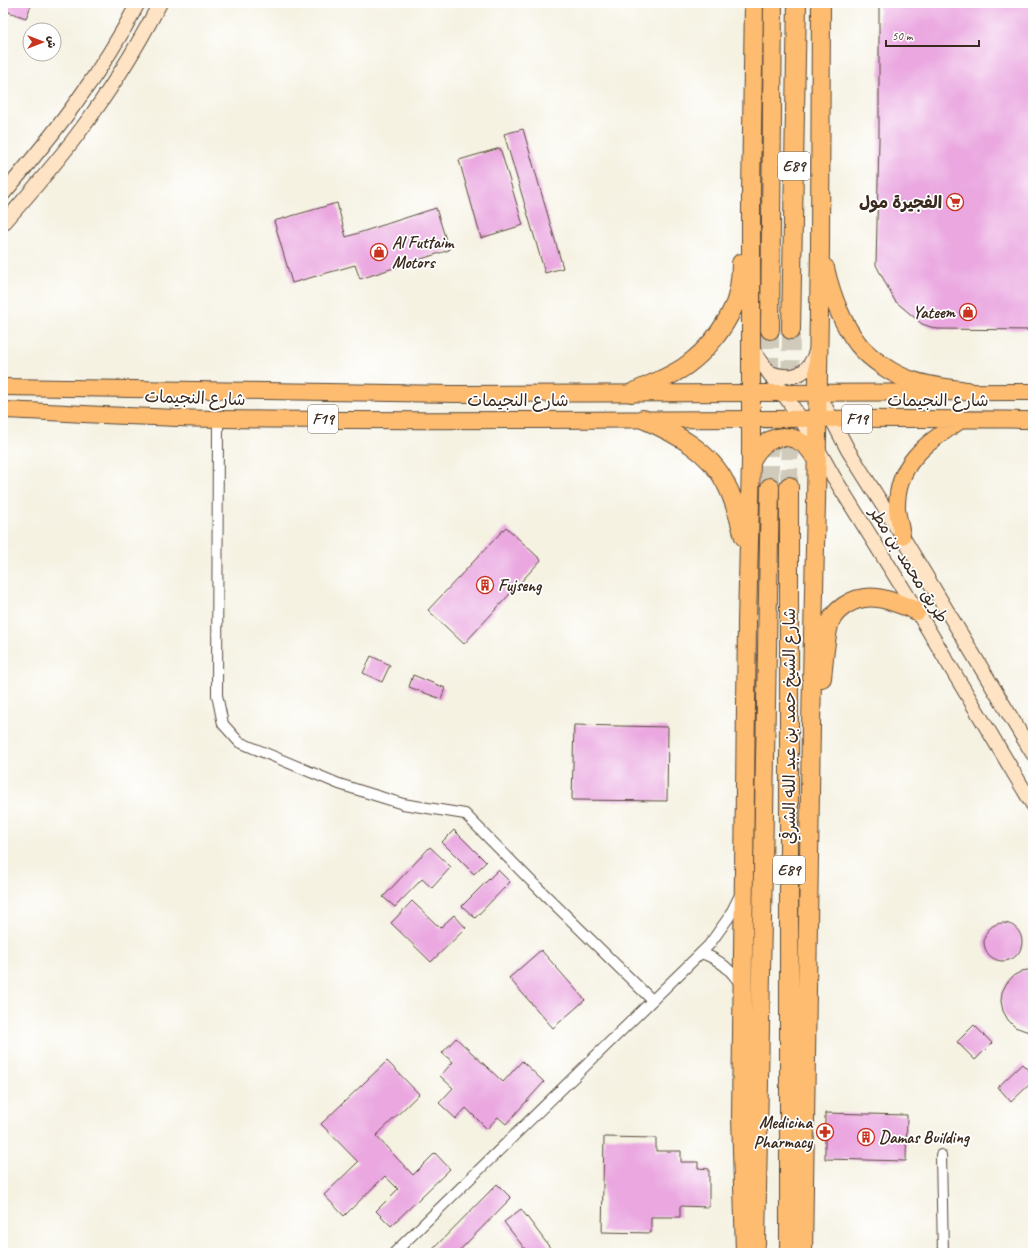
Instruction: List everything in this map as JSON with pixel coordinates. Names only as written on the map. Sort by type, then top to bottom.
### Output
[{"type":"highway","points":[[745,1253],[741,1116],[751,461],[750,193],[754,3]]},
{"type":"highway","name":"E89","points":[[770,330],[774,3]]},
{"type":"highway","name":"E89","points":[[791,330],[797,3]]},
{"type":"highway","points":[[803,1253],[816,419],[818,393],[822,3]]},
{"type":"highway","points":[[632,393],[667,377],[686,366],[710,343],[722,328],[734,307],[741,276],[742,224],[750,193]]},
{"type":"highway","points":[[820,248],[828,280],[840,310],[859,345],[873,358],[899,376],[914,382],[967,391]]},
{"type":"highway","points":[[644,419],[670,431],[707,457],[716,468],[726,484],[731,496],[749,556]]},
{"type":"highway","points":[[751,461],[756,451],[764,443],[773,438],[794,438],[804,443],[816,453]]},
{"type":"highway","name":"شارع الشيخ حمد بن عبد الله الشرقي","points":[[789,486],[789,1253]]},
{"type":"highway","name":"شارع الشيخ حمد بن عبد الله الشرقي","points":[[756,1253],[770,487]]},
{"type":"highway","points":[[811,725],[819,701],[829,624],[837,611],[851,601],[867,598],[888,599],[917,611]]},
{"type":"main road","name":"شارع النجيمات","points":[[3,387],[432,394],[967,391],[1033,392]]},
{"type":"main road","name":"شارع النجيمات","points":[[3,410],[218,419],[751,418],[1033,420]]},
{"type":"main road","points":[[902,536],[897,510],[898,494],[902,479],[909,465],[923,447],[964,419]]},
{"type":"street","points":[[3,194],[43,147],[76,104],[107,59],[138,3]]},
{"type":"street","points":[[3,224],[57,161],[97,108],[133,52],[160,3]]},
{"type":"street","points":[[768,372],[784,377],[797,375],[812,363],[818,345]]},
{"type":"street","name":"طريق محمد بن مطر","points":[[751,347],[784,393],[816,419],[848,450],[902,536],[1033,754]]},
{"type":"street","points":[[218,419],[217,695],[223,724],[239,742],[339,784],[403,804],[465,814],[652,1000]]},
{"type":"street","name":"طريق محمد بن مطر","points":[[816,453],[917,611],[1033,805]]},
{"type":"street","points":[[394,1253],[701,953],[730,917],[744,882]]},
{"type":"street","points":[[701,953],[715,959],[727,968],[738,981],[742,989]]},
{"type":"street","points":[[941,1156],[943,1253]]},
{"type":"building","points":[[3,3],[32,3],[26,18],[3,10]]},
{"type":"building","name":"الفجيرة مول","points":[[879,3],[1033,3],[1033,330],[937,329],[922,324],[895,301],[876,265],[879,140]]},
{"type":"building","points":[[523,129],[563,268],[545,273],[504,134]]},
{"type":"building","points":[[500,148],[523,225],[481,238],[459,160]]},
{"type":"building","points":[[337,203],[346,237],[436,208],[449,250],[360,279],[355,265],[292,283],[274,221]]},
{"type":"building","name":"Fujseng","points":[[506,527],[541,560],[464,644],[428,610]]},
{"type":"building","points":[[371,656],[390,665],[382,682],[363,673]]},
{"type":"building","points":[[413,675],[445,688],[441,699],[409,687]]},
{"type":"building","points":[[574,725],[668,727],[667,801],[572,800]]},
{"type":"building","points":[[454,830],[486,862],[474,874],[442,842]]},
{"type":"building","points":[[430,847],[451,867],[432,888],[422,879],[395,907],[383,897]]},
{"type":"building","points":[[498,870],[510,882],[475,918],[462,906]]},
{"type":"building","points":[[412,901],[440,928],[454,915],[466,928],[431,962],[391,923]]},
{"type":"building","points":[[999,923],[1007,923],[1017,928],[1021,935],[1021,949],[1017,956],[1007,961],[999,961],[989,956],[987,953],[984,946],[984,938],[989,928],[992,926]]},
{"type":"building","points":[[541,950],[585,1000],[553,1028],[509,978]]},
{"type":"building","points":[[1033,969],[1033,1032],[1015,1027],[1008,1020],[1003,1011],[1001,1001],[1002,992],[1006,984],[1013,976],[1022,971]]},
{"type":"building","points":[[974,1025],[992,1043],[975,1060],[957,1042]]},
{"type":"building","points":[[456,1038],[503,1082],[522,1061],[544,1082],[506,1124],[498,1117],[487,1129],[466,1108],[456,1119],[439,1103],[453,1088],[440,1076],[453,1062],[442,1053]]},
{"type":"building","points":[[387,1061],[419,1094],[376,1136],[413,1175],[435,1153],[450,1169],[391,1226],[376,1211],[398,1189],[385,1176],[344,1216],[324,1195],[358,1162],[321,1124]]},
{"type":"building","points":[[1022,1064],[1033,1075],[1033,1081],[1011,1102],[998,1087]]},
{"type":"building","name":"Damas Building","points":[[825,1113],[907,1115],[906,1161],[825,1159]]},
{"type":"building","points":[[604,1137],[656,1138],[656,1151],[681,1151],[681,1162],[698,1162],[698,1168],[709,1169],[709,1207],[680,1206],[680,1217],[651,1217],[651,1233],[602,1232]]},
{"type":"building","points":[[497,1184],[511,1198],[457,1253],[429,1253]]},
{"type":"building","points":[[521,1209],[554,1253],[528,1253],[504,1222]]},
{"type":"tunnel","points":[[770,330],[770,487]]},
{"type":"tunnel","points":[[789,486],[791,330]]},
{"type":"place","name":"الفجيرة مول","points":[[955,202]]},
{"type":"place","name":"Al Futtaim Motors","points":[[379,252]]},
{"type":"place","name":"Yateem","points":[[968,312]]},
{"type":"place","name":"Fujseng","points":[[485,585]]},
{"type":"place","name":"Medicina Pharmacy","points":[[825,1132]]},
{"type":"place","name":"Damas Building","points":[[866,1137]]}]
